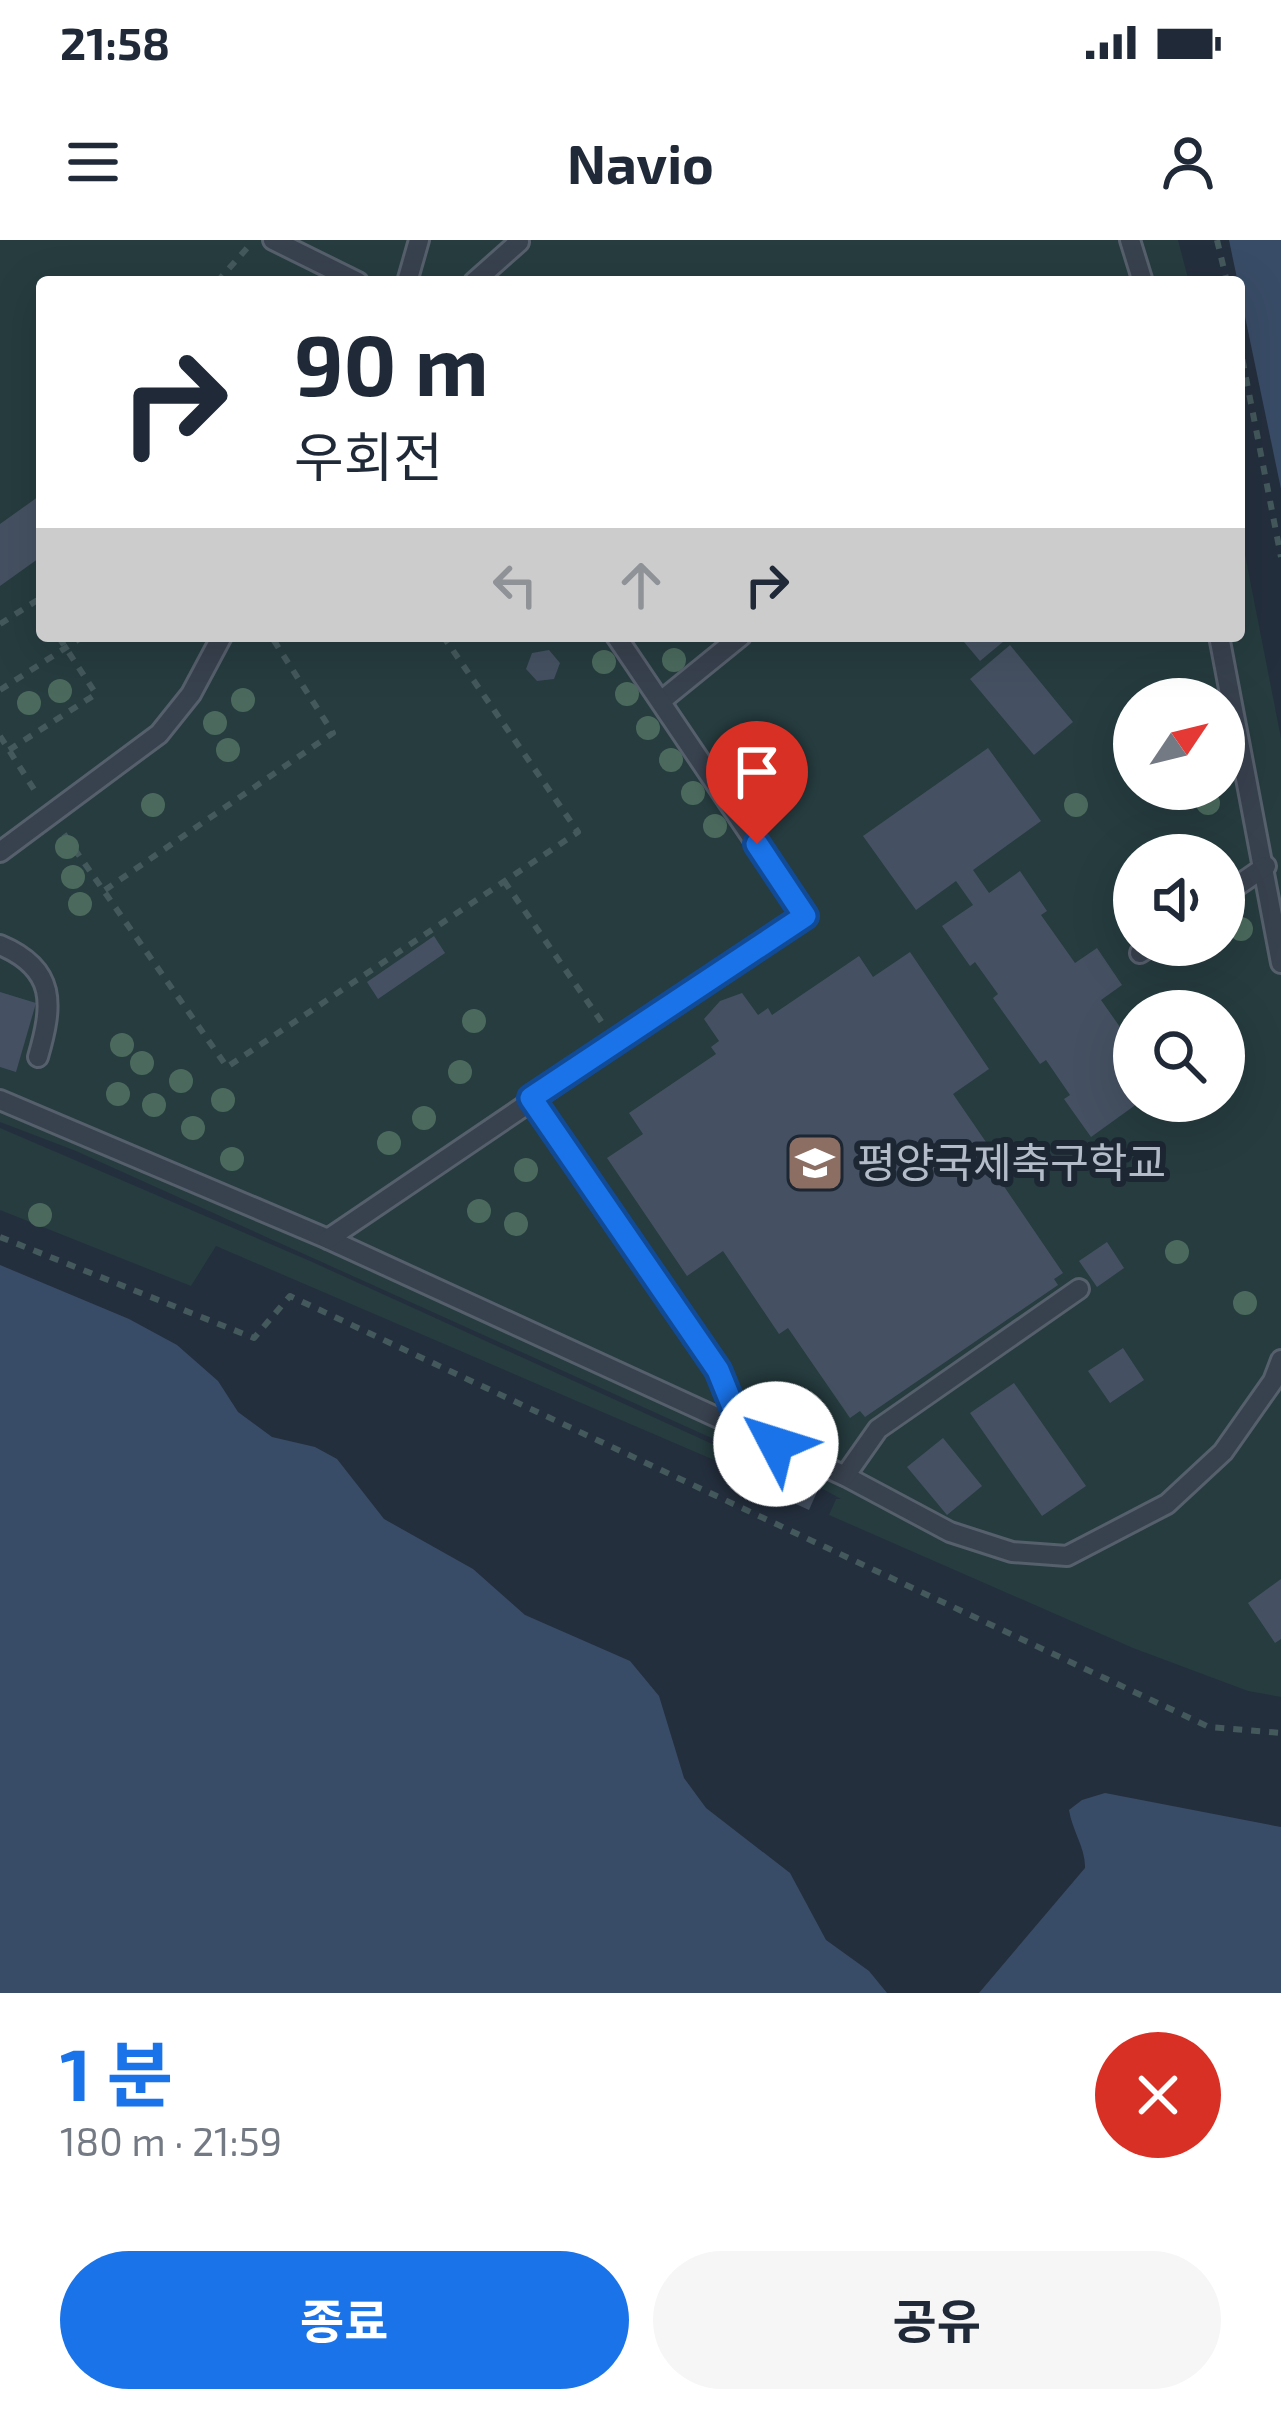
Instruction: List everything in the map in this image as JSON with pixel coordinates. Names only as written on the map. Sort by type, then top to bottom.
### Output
[{"type":"lane","points":[[273,240],[346,276]]},
{"type":"lane","points":[[409,276],[419,240]]},
{"type":"lane","points":[[1130,240],[1141,276]]},
{"type":"lane","points":[[481,276],[519,242]]},
{"type":"lane","points":[[0,852],[52,818],[159,734],[191,694],[219,642]]},
{"type":"lane","points":[[328,1239],[805,916],[620,642]]},
{"type":"lane","points":[[661,701],[734,642]]},
{"type":"lane","points":[[1220,642],[1281,963]]},
{"type":"lane","points":[[1245,881],[1266,866]]},
{"type":"lane","points":[[0,945],[28,959],[44,978],[50,1017],[38,1058]]},
{"type":"lane","points":[[531,1098],[718,1370],[742,1429]]},
{"type":"lane","points":[[0,1100],[328,1239],[845,1476],[950,1532],[1012,1552],[1067,1556],[1167,1504],[1209,1465],[1273,1381],[1281,1360]]},
{"type":"lane","points":[[845,1476],[878,1429],[1079,1289]]},
{"type":"path","points":[[223,276],[256,240]]},
{"type":"path","points":[[1217,240],[1226,276]]},
{"type":"path","points":[[1245,373],[1281,557]]},
{"type":"path","points":[[0,624],[36,601]]},
{"type":"path","points":[[9,750],[96,694],[62,642]]},
{"type":"path","points":[[0,690],[75,642]]},
{"type":"path","points":[[106,890],[333,733],[275,642]]},
{"type":"path","points":[[0,736],[226,1067],[578,832],[447,642]]},
{"type":"path","points":[[504,881],[615,1042]]},
{"type":"path","points":[[0,1238],[254,1338],[290,1295],[1209,1727],[1281,1732]]},
{"type":"green space","points":[[0,240],[1178,240],[1187,276],[36,276],[36,642],[1245,642],[1245,555],[1281,738],[1281,1697],[1248,1691],[1133,1648],[829,1515],[836,1499],[841,1499],[772,1461],[769,1464],[76,1151],[0,1122]]},
{"type":"green space","points":[[0,1128],[310,1261],[765,1468],[763,1475],[746,1468],[742,1472],[216,1246],[191,1286],[0,1210]]},
{"type":"water","points":[[1229,240],[1281,240],[1281,489],[1245,317],[1245,276],[1237,276]]},
{"type":"water","points":[[0,1265],[129,1319],[177,1345],[218,1381],[238,1412],[272,1437],[315,1447],[337,1459],[384,1519],[473,1569],[525,1615],[630,1661],[659,1696],[684,1778],[706,1808],[790,1873],[826,1940],[869,1971],[887,1993],[0,1993]]},
{"type":"water","points":[[1105,1793],[1281,1827],[1281,1993],[979,1993],[1085,1868],[1069,1810]]},
{"type":"building","points":[[36,498],[36,560],[0,586],[0,524]]},
{"type":"building","points":[[964,642],[1003,642],[980,661]]},
{"type":"building","points":[[1010,645],[1073,722],[1034,755],[970,679]]},
{"type":"building","points":[[549,650],[560,663],[554,679],[537,681],[526,669],[532,653]]},
{"type":"building","points":[[988,748],[1041,821],[973,870],[989,893],[1020,871],[1047,911],[1041,915],[1075,963],[1097,948],[1122,985],[1101,1000],[1113,1017],[1113,1121],[1091,1137],[1064,1099],[1070,1095],[1046,1060],[1040,1064],[993,998],[998,994],[975,962],[970,966],[942,926],[973,905],[956,881],[916,910],[863,836]]},
{"type":"building","points":[[434,936],[445,953],[378,999],[367,982]]},
{"type":"building","points":[[910,952],[989,1069],[953,1094],[1010,1177],[1001,1182],[1063,1273],[1054,1279],[1058,1285],[865,1417],[860,1411],[850,1418],[788,1328],[779,1334],[723,1251],[687,1276],[607,1158],[643,1134],[629,1113],[716,1054],[711,1047],[719,1041],[704,1019],[720,1001],[742,993],[758,1015],[768,1008],[772,1015],[859,956],[873,977]]},
{"type":"building","points":[[0,992],[36,1003],[16,1072],[0,1067]]},
{"type":"building","points":[[1107,1242],[1124,1268],[1097,1287],[1079,1261]]},
{"type":"building","points":[[1123,1348],[1144,1380],[1110,1403],[1088,1371]]},
{"type":"building","points":[[1014,1383],[1086,1486],[1042,1516],[970,1413]]},
{"type":"building","points":[[943,1438],[982,1486],[947,1515],[907,1467]]},
{"type":"building","points":[[772,1463],[820,1485],[809,1510],[761,1488]]},
{"type":"building","points":[[1281,1579],[1281,1639],[1275,1643],[1248,1603]]},
{"type":"place","name":"평양국제축구학교","points":[[815,1163]]},
{"type":"route","points":[[757,844],[805,916],[531,1098],[718,1370],[742,1429],[776,1444]]}]
